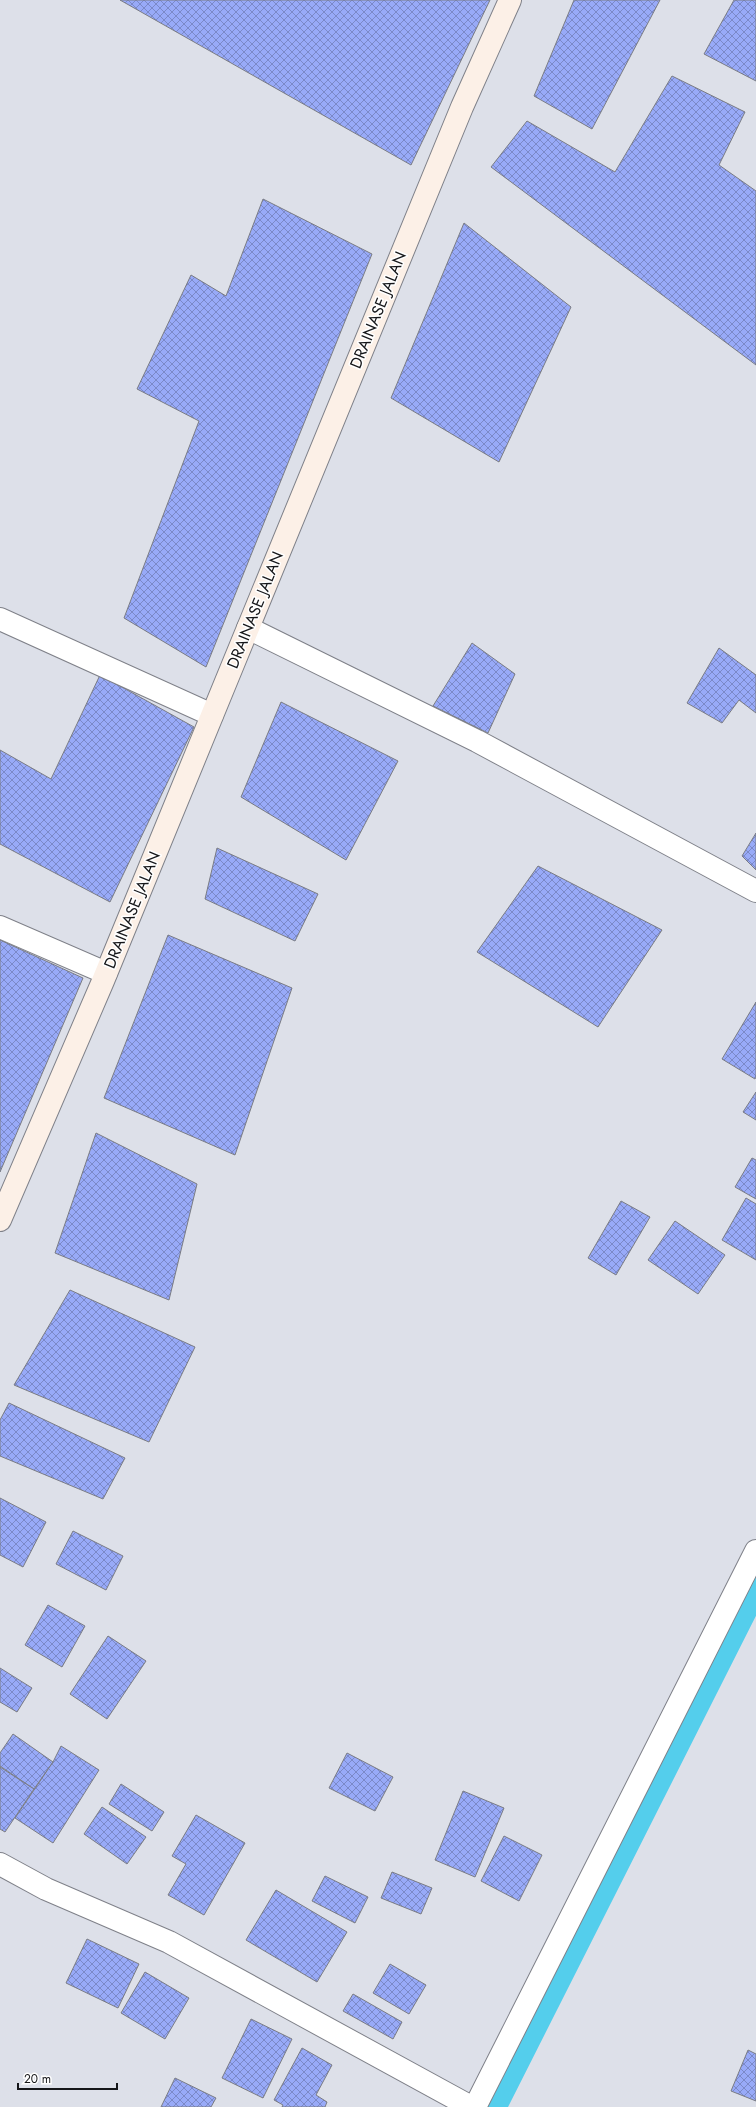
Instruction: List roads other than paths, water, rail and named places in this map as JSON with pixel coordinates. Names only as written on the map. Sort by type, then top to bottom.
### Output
[{"type":"street","name":"DRAINASE JALAN","points":[[0,1220],[106,973],[462,107],[510,0]]},
{"type":"street","points":[[0,619],[212,715]]},
{"type":"street","points":[[248,628],[477,741],[756,892]]},
{"type":"street","points":[[0,927],[106,973]]},
{"type":"street","points":[[475,2107],[756,1550]]},
{"type":"street","points":[[0,1864],[46,1889],[169,1942],[471,2107]]},
{"type":"waterway","points":[[489,2107],[756,1578]]}]
